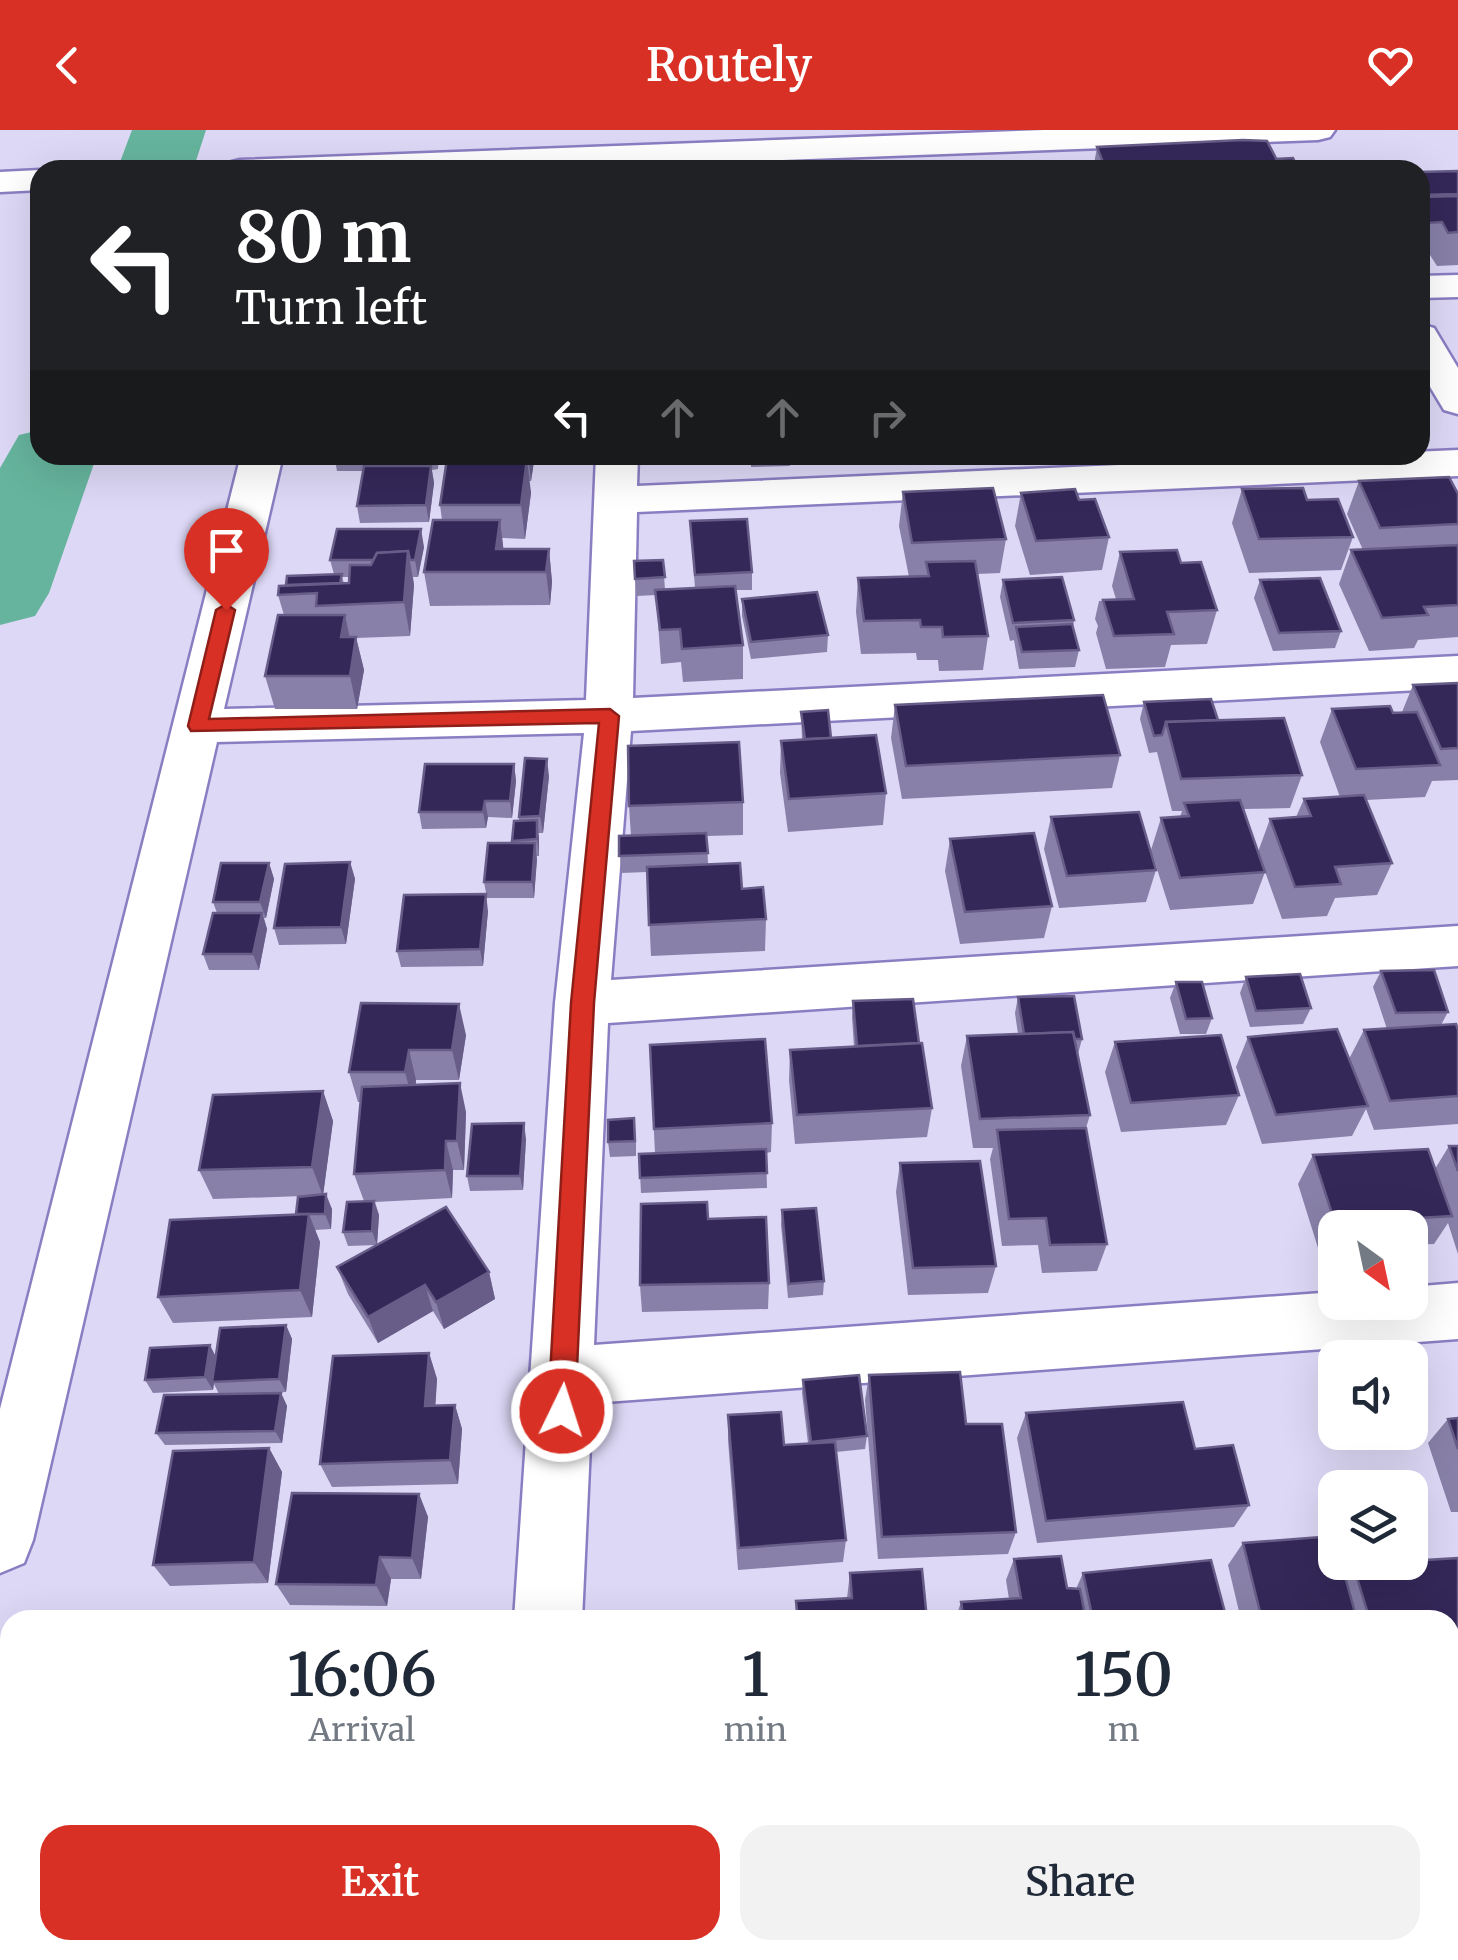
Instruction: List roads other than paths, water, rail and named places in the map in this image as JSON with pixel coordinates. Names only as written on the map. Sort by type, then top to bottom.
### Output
[{"type":"street","points":[[334,160],[348,134]]},
{"type":"street","points":[[478,160],[627,152],[1310,137]]},
{"type":"street","points":[[0,182],[30,180]]},
{"type":"street","points":[[1430,287],[1458,286]]},
{"type":"street","points":[[1430,353],[1458,402]]},
{"type":"street","points":[[1430,464],[1458,464]]},
{"type":"street","points":[[0,1540],[260,465]]},
{"type":"street","points":[[549,1610],[582,1003],[610,716],[616,478],[1398,465]]},
{"type":"street","points":[[198,726],[610,716],[1458,672]]},
{"type":"street","points":[[582,1003],[1458,946]]},
{"type":"street","points":[[564,1376],[1458,1311]]},
{"type":"waterway","points":[[158,160],[169,130]]},
{"type":"waterway","points":[[0,593],[47,465]]}]
